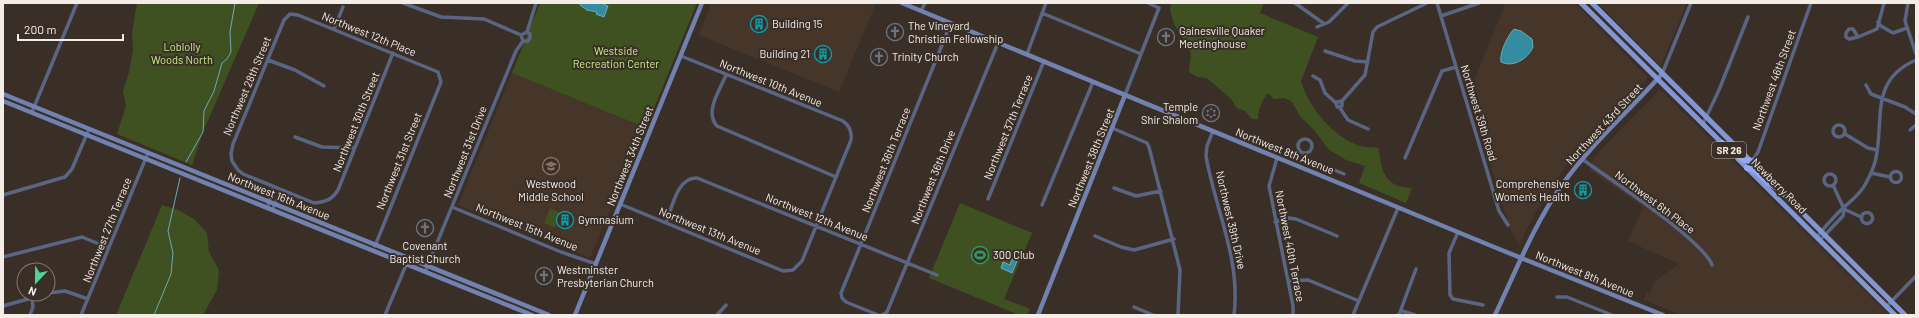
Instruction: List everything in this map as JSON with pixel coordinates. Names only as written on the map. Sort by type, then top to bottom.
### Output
[{"type":"highway","points":[[1722,143],[1743,160],[1752,161]]},
{"type":"highway","points":[[1747,168],[1754,170],[1780,190]]},
{"type":"main road","name":"Northwest 34th Street","points":[[575,315],[702,3]]},
{"type":"main road","name":"Northwest 8th Avenue","points":[[902,3],[1398,208],[1662,315]]},
{"type":"main road","name":"Newberry Road","points":[[1581,3],[1896,315]]},
{"type":"main road","name":"Newberry Road","points":[[1592,3],[1706,118],[1752,161],[1906,315]]},
{"type":"main road","name":"Northwest 43rd Street","points":[[1495,315],[1548,207],[1582,159],[1662,74]]},
{"type":"main road","name":"Northwest 16th Avenue","points":[[3,94],[549,315]]},
{"type":"main road","name":"Northwest 38th Street","points":[[1038,315],[1125,95]]},
{"type":"main road","name":"Northwest 16th Avenue","points":[[3,101],[532,315]]},
{"type":"main road","points":[[208,183],[210,178]]},
{"type":"main road","points":[[493,299],[495,293]]},
{"type":"street","points":[[32,112],[76,3]]},
{"type":"street","points":[[403,3],[441,17],[484,18],[521,35],[523,41]]},
{"type":"street","name":"Northwest 31st Drive","points":[[425,272],[516,51],[523,41],[528,41],[530,38],[530,34],[527,32],[536,3]]},
{"type":"street","points":[[921,11],[925,3]]},
{"type":"street","points":[[1026,54],[1046,3]]},
{"type":"street","name":"Northwest 38th Street","points":[[1125,95],[1159,8],[1148,3]]},
{"type":"street","points":[[1295,3],[1323,23]]},
{"type":"street","points":[[1317,27],[1328,22],[1348,3]]},
{"type":"street","points":[[1336,103],[1338,101],[1342,101],[1365,75],[1373,32],[1377,27],[1427,3]]},
{"type":"street","name":"Northwest 39th Road","points":[[1437,3],[1499,211],[1508,226]]},
{"type":"street","points":[[1441,16],[1479,3]]},
{"type":"street","points":[[1662,74],[1692,3]]},
{"type":"street","name":"Northwest 46th Street","points":[[1752,161],[1758,152],[1811,3]]},
{"type":"street","points":[[1858,38],[1876,30],[1884,3]]},
{"type":"street","points":[[1908,3],[1905,21],[1916,54]]},
{"type":"street","points":[[1461,4],[1462,9]]},
{"type":"street","points":[[334,29],[343,7]]},
{"type":"street","points":[[1042,13],[1141,54]]},
{"type":"street","name":"Northwest 12th Place","points":[[287,15],[298,15],[435,70],[441,78]]},
{"type":"street","name":"Northwest 28th Street","points":[[274,187],[243,174],[234,166],[231,154],[233,144],[287,15]]},
{"type":"street","points":[[1703,124],[1748,17]]},
{"type":"street","points":[[1878,22],[1881,26],[1893,33],[1907,28]]},
{"type":"street","name":"Northwest 36th Terrace","points":[[878,315],[846,302],[842,298],[842,293],[951,23]]},
{"type":"street","points":[[521,35],[527,32]]},
{"type":"street","name":"Northwest 36th Drive","points":[[882,315],[887,312],[908,264],[998,43]]},
{"type":"street","points":[[1324,51],[1355,61],[1368,62]]},
{"type":"street","name":"Northwest 30th Street","points":[[282,190],[314,203],[325,202],[334,196],[338,190],[393,53]]},
{"type":"street","name":"Northwest 10th Avenue","points":[[681,56],[843,121],[851,132],[851,140],[836,177]]},
{"type":"street","points":[[268,60],[295,70],[324,86]]},
{"type":"street","points":[[1844,209],[1861,192],[1871,173],[1877,150],[1878,118],[1882,98],[1888,83],[1896,73],[1916,60]]},
{"type":"street","name":"Northwest 37th Terrace","points":[[988,199],[1044,61]]},
{"type":"street","points":[[1405,158],[1442,72],[1456,67]]},
{"type":"street","points":[[726,75],[712,110],[714,123],[720,129],[836,177],[816,226]]},
{"type":"street","points":[[1314,76],[1320,80],[1325,93],[1336,103],[1337,107],[1340,108],[1348,120],[1368,130]]},
{"type":"street","name":"Northwest 31st Street","points":[[373,250],[439,88],[441,78]]},
{"type":"street","points":[[1042,205],[1093,82]]},
{"type":"street","points":[[1866,84],[1868,92],[1905,107],[1916,114]]},
{"type":"street","points":[[1340,108],[1343,105],[1342,101]]},
{"type":"street","points":[[1910,130],[1916,125]]},
{"type":"street","points":[[1112,128],[1147,143],[1174,239],[1180,270],[1178,315]]},
{"type":"street","points":[[3,195],[65,177],[72,169],[89,129]]},
{"type":"street","name":"Northwest 39th Drive","points":[[1213,131],[1207,146],[1206,156],[1233,263],[1235,287],[1234,315]]},
{"type":"street","points":[[1844,134],[1868,148],[1877,150]]},
{"type":"street","points":[[295,137],[322,147],[355,148]]},
{"type":"street","points":[[1301,167],[1305,156],[1310,152],[1312,146],[1310,141],[1305,139],[1299,141],[1297,147],[1299,151],[1305,156],[1344,174]]},
{"type":"street","name":"Northwest 27th Terrace","points":[[81,315],[148,153]]},
{"type":"street","name":"Northwest 40th Terrace","points":[[1277,158],[1269,186],[1288,281],[1293,315]]},
{"type":"street","name":"Northwest 6th Place","points":[[1582,159],[1704,251],[1712,265]]},
{"type":"street","points":[[1871,173],[1890,177]]},
{"type":"street","name":"Northwest 12th Avenue","points":[[666,223],[681,186],[689,179],[700,179],[937,275]]},
{"type":"street","points":[[1818,238],[1843,216],[1844,209],[1833,185]]},
{"type":"street","points":[[267,208],[268,201],[274,187],[282,190],[272,210]]},
{"type":"street","points":[[1114,188],[1136,196],[1161,191]]},
{"type":"street","name":"Northwest 13th Avenue","points":[[620,204],[783,271],[793,270],[802,261],[816,226]]},
{"type":"street","name":"Northwest 15th Avenue","points":[[452,207],[561,252],[596,264]]},
{"type":"street","points":[[1353,315],[1398,208]]},
{"type":"street","points":[[1844,209],[1861,217]]},
{"type":"street","points":[[1275,222],[1289,218],[1296,219],[1337,236]]},
{"type":"street","points":[[1458,232],[1449,253],[1450,294],[1453,299],[1483,305]]},
{"type":"street","points":[[1095,236],[1122,247],[1134,250],[1174,239]]},
{"type":"street","points":[[3,257],[82,237],[109,248]]},
{"type":"street","points":[[385,315],[408,258]]},
{"type":"street","points":[[1399,314],[1416,269]]},
{"type":"street","points":[[1887,306],[1916,276]]},
{"type":"street","points":[[1288,281],[1308,280],[1359,301]]},
{"type":"street","points":[[56,292],[65,291],[88,299]]},
{"type":"street","points":[[1557,297],[1567,297],[1612,315]]},
{"type":"street","points":[[3,306],[18,302]]},
{"type":"street","points":[[30,315],[33,307],[32,302]]},
{"type":"street","points":[[717,315],[726,304]]},
{"type":"street","points":[[1134,307],[1153,315]]},
{"type":"street","points":[[1399,314],[1405,312],[1409,315],[1415,315]]},
{"type":"shaded area","points":[[711,3],[876,3],[839,92],[699,35]]},
{"type":"shaded area","points":[[1506,3],[1575,3],[1647,77],[1647,79],[1587,140],[1567,164],[1538,208],[1519,245],[1510,229],[1469,93]]},
{"type":"shaded area","points":[[1598,3],[1687,3],[1661,66]]},
{"type":"shaded area","name":"Westwood Middle School","points":[[512,73],[643,127],[590,258],[458,205]]},
{"type":"shaded area","points":[[1659,90],[1661,90],[1889,315],[1682,315],[1644,300],[1647,292],[1650,293],[1655,281],[1679,264],[1628,241],[1643,207],[1590,170],[1594,157]]},
{"type":"green space","name":"Loblolly Woods North","points":[[137,3],[259,3],[203,132],[192,165],[117,134],[126,106],[123,91],[129,72],[133,51],[132,33]]},
{"type":"green space","name":"Westside Recreation Center","points":[[540,3],[697,3],[646,128],[512,73]]},
{"type":"green space","points":[[1171,3],[1264,3],[1260,13],[1318,37],[1301,81],[1310,101],[1323,120],[1341,136],[1360,146],[1379,149],[1381,165],[1386,177],[1396,185],[1412,188],[1406,203],[1359,183],[1365,166],[1346,160],[1328,149],[1315,131],[1300,116],[1292,102],[1285,98],[1274,99],[1268,93],[1261,105],[1258,119],[1252,119],[1245,111],[1237,108],[1231,99],[1207,78],[1197,77],[1189,72],[1191,53],[1174,24],[1170,10]]},
{"type":"green space","name":"300 Club","points":[[960,203],[1032,233],[1004,299],[1030,309],[1027,315],[1019,315],[929,278]]},
{"type":"green space","points":[[162,205],[178,210],[194,219],[207,233],[209,252],[219,270],[217,290],[203,315],[116,315]]},
{"type":"green space","points":[[550,208],[561,213],[555,228],[544,223]]},
{"type":"water","points":[[580,3],[601,3],[608,6],[604,17],[596,14],[597,12],[587,10],[580,5]]},
{"type":"water","points":[[1514,29],[1521,31],[1532,39],[1533,47],[1524,59],[1515,63],[1506,64],[1501,62],[1501,54]]},
{"type":"water","points":[[1012,259],[1017,261],[1012,273],[1001,268],[1003,262],[1010,265]]},
{"type":"waterway","points":[[186,162],[203,132],[204,111],[214,91],[222,63],[227,59],[231,52],[230,32],[235,3]]},
{"type":"waterway","points":[[154,315],[171,274],[173,253],[168,231],[180,178]]},
{"type":"place","name":"Building 15","points":[[759,24]]},
{"type":"place","name":"The Vineyard Christian Fellowship","points":[[895,32]]},
{"type":"place","name":"Gainesville Quaker Meetinghouse","points":[[1166,37]]},
{"type":"place","name":"Building 21","points":[[823,54]]},
{"type":"place","name":"Trinity Church","points":[[879,57]]},
{"type":"place","name":"Temple Shir Shalom","points":[[1211,113]]},
{"type":"place","name":"Westwood Middle School","points":[[551,166]]},
{"type":"place","name":"Comprehensive Women's Health","points":[[1583,190]]},
{"type":"place","name":"Gymnasium","points":[[565,220]]},
{"type":"place","name":"Covenant Baptist Church","points":[[425,228]]},
{"type":"place","name":"300 Club","points":[[980,255]]},
{"type":"place","name":"Westminster Presbyterian Church","points":[[544,276]]}]
